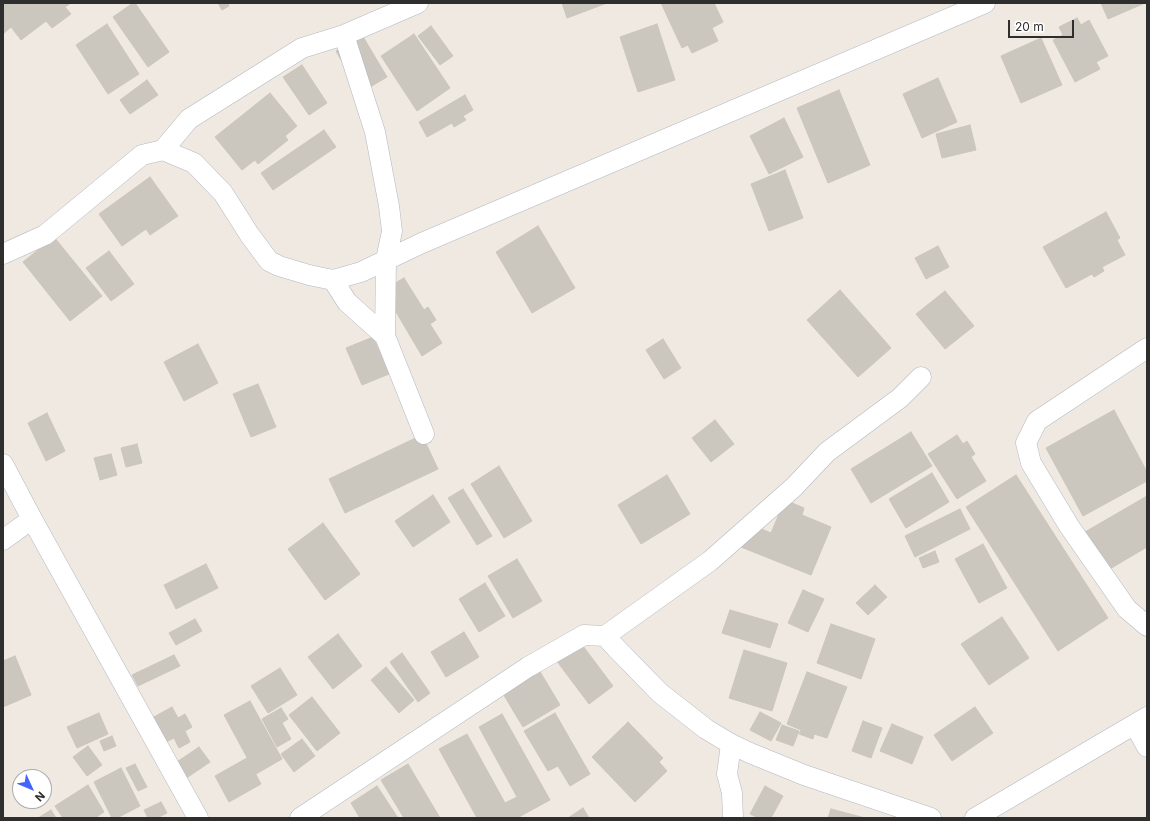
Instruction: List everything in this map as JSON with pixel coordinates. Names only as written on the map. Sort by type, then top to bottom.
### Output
[{"type":"street","points":[[163,150],[189,119],[302,48],[344,35],[418,3]]},
{"type":"street","points":[[3,254],[44,236],[142,155],[163,150],[194,163],[223,193],[248,234],[269,261],[279,266],[309,275],[333,280],[361,272],[422,243],[985,3]]},
{"type":"street","points":[[344,35],[375,132],[389,206],[392,231],[386,260],[385,336],[424,434]]},
{"type":"street","points":[[333,280],[347,302],[385,336]]},
{"type":"street","points":[[1147,348],[1037,421],[1026,443],[1030,463],[1069,526],[1128,609],[1147,626]]},
{"type":"street","points":[[300,818],[528,667],[584,634],[605,636],[710,561],[794,487],[827,452],[900,398],[921,377]]},
{"type":"street","points":[[3,464],[198,818]]},
{"type":"street","points":[[3,540],[32,519]]},
{"type":"street","points":[[605,636],[660,693],[706,729],[731,744],[804,774],[932,818]]},
{"type":"street","points":[[975,818],[1141,721],[1147,747]]},
{"type":"street","points":[[731,744],[727,774],[732,793],[733,818]]},
{"type":"building","points":[[3,3],[71,3],[65,7],[71,14],[52,28],[46,21],[21,40],[11,27],[3,34]]},
{"type":"building","points":[[135,3],[169,52],[148,67],[113,17]]},
{"type":"building","points":[[218,3],[228,3],[229,6],[222,10]]},
{"type":"building","points":[[562,3],[607,3],[567,18]]},
{"type":"building","points":[[661,3],[714,3],[723,22],[712,28],[718,41],[692,53],[688,45],[682,48]]},
{"type":"building","points":[[1101,3],[1145,3],[1108,19]]},
{"type":"building","points":[[1077,18],[1081,25],[1089,20],[1108,56],[1096,62],[1100,69],[1075,82],[1053,40],[1063,35],[1059,27]]},
{"type":"building","points":[[107,24],[139,74],[108,94],[76,45]]},
{"type":"building","points":[[657,24],[675,80],[638,92],[620,37]]},
{"type":"building","points":[[431,26],[453,56],[440,65],[418,36]]},
{"type":"building","points":[[414,34],[450,88],[417,111],[381,56]]},
{"type":"building","points":[[362,35],[387,77],[360,93],[336,51]]},
{"type":"building","points":[[1041,38],[1062,85],[1021,103],[1001,56]]},
{"type":"building","points":[[302,65],[327,103],[309,115],[283,77]]},
{"type":"building","points":[[938,78],[957,122],[922,138],[903,94]]},
{"type":"building","points":[[147,80],[158,95],[130,114],[120,100]]},
{"type":"building","points":[[839,90],[870,165],[828,183],[797,108]]},
{"type":"building","points":[[270,93],[297,126],[285,136],[288,140],[258,164],[255,160],[242,170],[215,137]]},
{"type":"building","points":[[465,95],[473,110],[463,116],[466,120],[454,127],[452,123],[427,137],[419,122]]},
{"type":"building","points":[[784,118],[803,157],[769,174],[750,136]]},
{"type":"building","points":[[970,125],[976,150],[942,158],[936,134]]},
{"type":"building","points":[[324,130],[336,147],[273,190],[261,173]]},
{"type":"building","points":[[785,170],[803,218],[769,231],[751,184]]},
{"type":"building","points":[[150,177],[178,216],[150,235],[146,229],[122,246],[99,214]]},
{"type":"building","points":[[1106,212],[1120,238],[1117,240],[1125,255],[1102,267],[1104,271],[1094,277],[1092,274],[1066,288],[1043,247]]},
{"type":"building","points":[[538,226],[575,288],[532,313],[496,252]]},
{"type":"building","points":[[54,237],[102,296],[70,321],[23,262]]},
{"type":"building","points":[[938,246],[949,267],[926,279],[915,258]]},
{"type":"building","points":[[109,251],[134,284],[111,301],[86,268]]},
{"type":"building","points":[[404,278],[424,310],[428,307],[436,320],[430,324],[442,343],[422,356],[383,290]]},
{"type":"building","points":[[840,290],[891,348],[858,377],[807,320]]},
{"type":"building","points":[[945,291],[974,326],[945,349],[916,314]]},
{"type":"building","points":[[373,337],[389,374],[362,385],[346,348]]},
{"type":"building","points":[[663,339],[681,368],[664,379],[646,350]]},
{"type":"building","points":[[198,344],[218,383],[184,401],[164,362]]},
{"type":"building","points":[[258,384],[276,427],[251,437],[233,394]]},
{"type":"building","points":[[1114,410],[1147,472],[1147,481],[1083,516],[1046,448]]},
{"type":"building","points":[[47,413],[65,451],[46,461],[28,423]]},
{"type":"building","points":[[715,420],[734,444],[711,462],[692,438]]},
{"type":"building","points":[[911,432],[932,466],[871,503],[851,469]]},
{"type":"building","points":[[422,435],[438,469],[345,513],[329,479]]},
{"type":"building","points":[[957,435],[963,444],[967,441],[975,454],[971,457],[986,481],[957,499],[928,454]]},
{"type":"building","points":[[137,444],[142,463],[126,467],[121,448]]},
{"type":"building","points":[[111,454],[117,475],[100,480],[94,458]]},
{"type":"building","points":[[499,466],[532,521],[504,538],[471,484]]},
{"type":"building","points":[[932,473],[949,502],[906,528],[889,499]]},
{"type":"building","points":[[667,475],[690,514],[641,544],[618,505]]},
{"type":"building","points":[[1016,475],[1108,618],[1058,651],[966,507]]},
{"type":"building","points":[[463,489],[492,536],[477,545],[448,498]]},
{"type":"building","points":[[433,495],[450,522],[413,547],[395,521]]},
{"type":"building","points":[[1147,496],[1147,547],[1108,570],[1085,532]]},
{"type":"building","points":[[785,500],[804,508],[802,515],[831,527],[811,575],[741,547],[750,524],[771,533]]},
{"type":"building","points":[[960,509],[970,529],[915,557],[905,536]]},
{"type":"building","points":[[323,523],[360,574],[325,600],[288,549]]},
{"type":"building","points":[[983,544],[1007,588],[979,603],[955,559]]},
{"type":"building","points":[[935,551],[939,562],[923,568],[919,558]]},
{"type":"building","points":[[517,559],[542,601],[513,618],[488,576]]},
{"type":"building","points":[[206,564],[218,588],[176,609],[164,585]]},
{"type":"building","points":[[485,583],[505,616],[479,632],[459,599]]},
{"type":"building","points":[[875,585],[887,597],[868,615],[856,603]]},
{"type":"building","points":[[803,590],[824,599],[808,632],[788,623]]},
{"type":"building","points":[[730,610],[778,624],[770,648],[722,633]]},
{"type":"building","points":[[1002,617],[1029,658],[989,685],[961,644]]},
{"type":"building","points":[[195,619],[202,631],[176,645],[169,633]]},
{"type":"building","points":[[831,624],[875,639],[861,679],[817,663]]},
{"type":"building","points":[[464,632],[479,657],[446,677],[431,652]]},
{"type":"building","points":[[338,634],[362,666],[333,689],[308,657]]},
{"type":"building","points":[[580,642],[613,686],[589,704],[556,660]]},
{"type":"building","points":[[744,650],[787,663],[772,711],[729,698]]},
{"type":"building","points":[[402,653],[430,693],[418,702],[390,662]]},
{"type":"building","points":[[174,655],[180,666],[138,686],[132,675]]},
{"type":"building","points":[[15,656],[31,695],[3,707],[3,661]]},
{"type":"building","points":[[536,665],[560,705],[523,727],[499,687]]},
{"type":"building","points":[[386,667],[414,700],[399,713],[371,680]]},
{"type":"building","points":[[280,668],[297,695],[268,713],[251,686]]},
{"type":"building","points":[[807,672],[847,687],[827,738],[814,734],[813,739],[799,734],[801,730],[787,724]]},
{"type":"building","points":[[312,697],[340,733],[317,751],[289,715]]},
{"type":"building","points":[[250,701],[282,759],[256,774],[224,715]]},
{"type":"building","points":[[172,707],[178,718],[185,714],[192,727],[185,731],[190,742],[179,748],[174,738],[162,744],[152,718]]},
{"type":"building","points":[[975,707],[993,733],[952,761],[934,735]]},
{"type":"building","points":[[281,708],[288,719],[282,723],[291,739],[277,747],[262,719]]},
{"type":"building","points":[[760,712],[781,723],[771,741],[750,730]]},
{"type":"building","points":[[99,713],[108,734],[77,748],[67,727]]},
{"type":"building","points":[[555,713],[590,774],[570,786],[558,766],[548,771],[524,731]]},
{"type":"building","points":[[502,714],[550,800],[517,818],[477,818],[439,749],[467,734],[505,803],[517,797],[479,727]]},
{"type":"building","points":[[863,721],[882,728],[871,758],[852,751]]},
{"type":"building","points":[[628,722],[663,758],[659,762],[667,771],[635,802],[592,757]]},
{"type":"building","points":[[892,724],[923,737],[912,764],[880,751]]},
{"type":"building","points":[[782,725],[799,731],[793,746],[776,740]]},
{"type":"building","points":[[112,736],[116,746],[104,751],[100,741]]},
{"type":"building","points":[[302,739],[315,756],[294,772],[281,754]]},
{"type":"building","points":[[88,746],[102,765],[87,776],[73,757]]},
{"type":"building","points":[[199,747],[210,762],[185,779],[174,764]]},
{"type":"building","points":[[247,758],[261,784],[229,802],[215,776]]},
{"type":"building","points":[[135,764],[147,787],[138,791],[126,768]]},
{"type":"building","points":[[408,764],[440,818],[404,818],[381,780]]},
{"type":"building","points":[[121,768],[140,806],[117,818],[112,818],[94,782]]},
{"type":"building","points":[[88,785],[104,812],[95,818],[63,818],[55,806]]},
{"type":"building","points":[[377,786],[398,818],[360,818],[351,803]]},
{"type":"building","points":[[765,786],[783,796],[771,818],[759,818],[750,814]]},
{"type":"building","points":[[161,802],[167,813],[157,818],[148,818],[144,810]]},
{"type":"building","points":[[583,808],[589,818],[568,818]]},
{"type":"building","points":[[831,809],[865,818],[828,818]]},
{"type":"building","points":[[51,810],[56,818],[38,818]]}]
